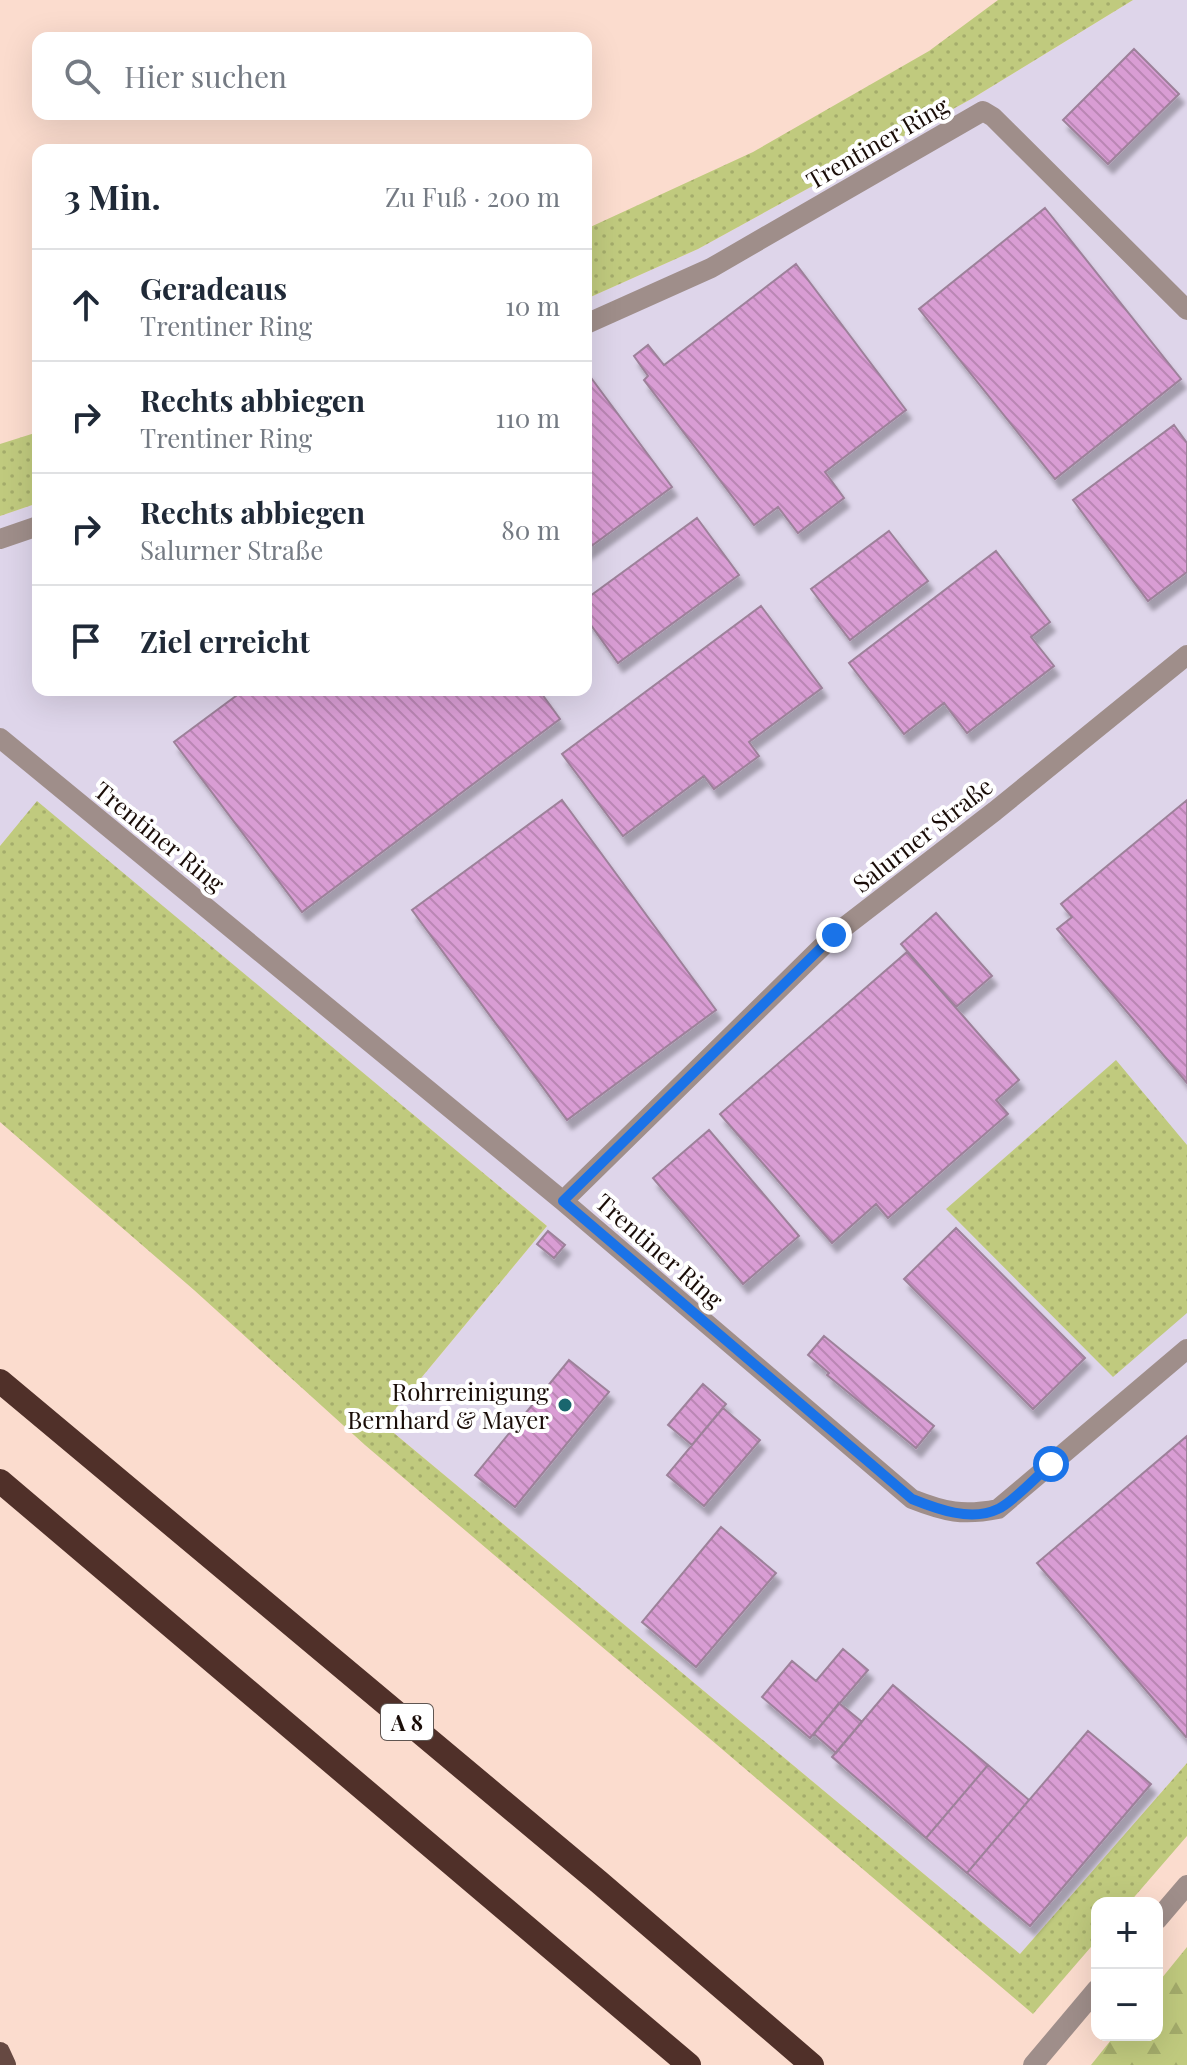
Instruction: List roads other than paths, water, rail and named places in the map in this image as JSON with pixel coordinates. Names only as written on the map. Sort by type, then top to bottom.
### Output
[{"type":"highway","name":"A 8","points":[[0,1381],[599,1882],[812,2065]]},
{"type":"highway","points":[[0,1481],[689,2065]]},
{"type":"main road","points":[[0,2052],[6,2065]]},
{"type":"street","name":"Trentiner Ring","points":[[592,321],[711,268],[983,111],[993,117],[1187,310]]},
{"type":"street","points":[[0,539],[32,528]]},
{"type":"street","name":"Salurner Straße","points":[[563,1201],[834,935],[995,811],[1187,655]]},
{"type":"street","name":"Trentiner Ring","points":[[0,738],[563,1201],[912,1499],[936,1508],[971,1515],[998,1509],[1187,1349]]},
{"type":"street","points":[[1163,1913],[1187,1885]]},
{"type":"street","points":[[1033,2065],[1091,1996]]},
{"type":"place","name":"Rohrreinigung Bernhard & Mayer","points":[[565,1405]]}]
